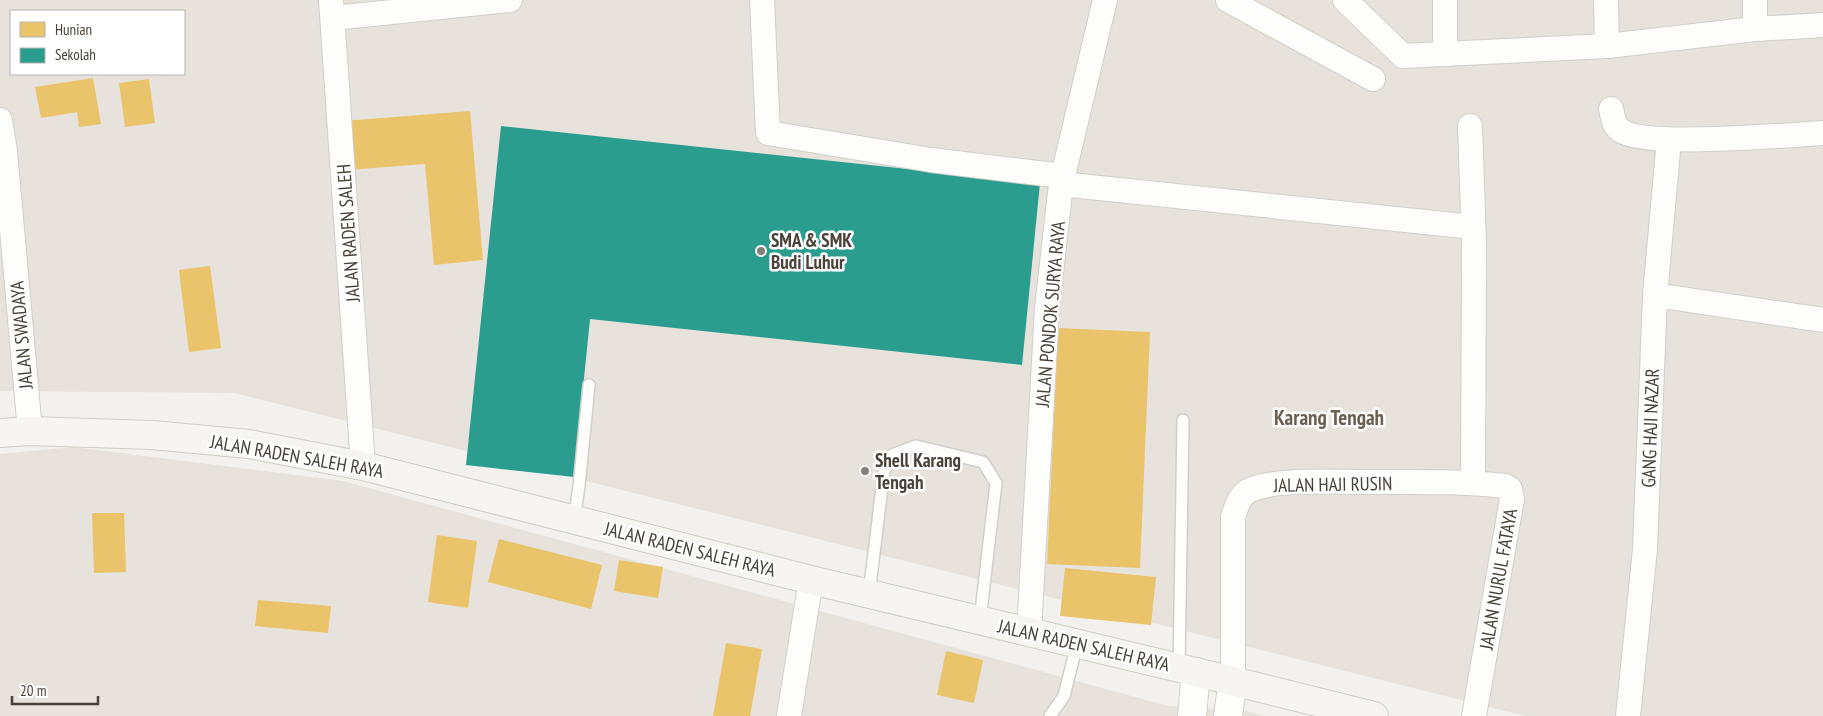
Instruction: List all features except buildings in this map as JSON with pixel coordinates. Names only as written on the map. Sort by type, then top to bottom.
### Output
[{"type":"main road","name":"JALAN RADEN SALEH RAYA","points":[[0,433],[30,431],[152,435],[249,444],[363,466],[811,580],[1233,680],[1374,716]]},
{"type":"street","points":[[332,9],[510,0]]},
{"type":"street","points":[[762,0],[768,133],[1062,180],[1473,227]]},
{"type":"street","name":"JALAN PONDOK SURYA RAYA","points":[[1029,632],[1047,308],[1062,180],[1105,0]]},
{"type":"street","points":[[1228,0],[1373,79]]},
{"type":"street","points":[[1345,0],[1403,56],[1607,46],[1755,29],[1823,25]]},
{"type":"street","points":[[1445,0],[1445,54]]},
{"type":"street","points":[[1606,0],[1607,46]]},
{"type":"street","points":[[1755,0],[1755,29]]},
{"type":"street","name":"JALAN RADEN SALEH","points":[[332,9],[363,466]]},
{"type":"street","points":[[1611,109],[1614,120],[1620,130],[1632,136],[1669,140],[1823,133]]},
{"type":"street","name":"JALAN SWADAYA","points":[[0,120],[5,151],[30,431]]},
{"type":"street","points":[[1468,482],[1473,227],[1470,126]]},
{"type":"street","name":"GANG HAJI NAZAR","points":[[1628,716],[1645,549],[1655,295],[1669,140]]},
{"type":"street","points":[[1655,295],[1823,320]]},
{"type":"street","name":"JALAN HAJI RUSIN","points":[[1233,680],[1233,516],[1238,502],[1246,492],[1260,486],[1302,482],[1468,482]]},
{"type":"street","name":"JALAN NURUL FATAYA","points":[[1468,482],[1505,486],[1510,489],[1512,499],[1474,716]]},
{"type":"street","points":[[789,716],[811,580]]},
{"type":"street","points":[[1188,670],[1192,716]]},
{"type":"street","points":[[1228,716],[1233,680]]},
{"type":"lane","points":[[574,520],[589,385]]},
{"type":"lane","points":[[1183,420],[1188,670]]},
{"type":"lane","points":[[868,594],[884,471],[892,455],[916,446],[945,452],[983,462],[996,483],[980,620]]},
{"type":"lane","points":[[1050,716],[1064,696],[1077,644]]},
{"type":"shaded area","points":[[0,0],[1823,0],[1823,716],[1525,716],[234,393],[0,391]]},
{"type":"shaded area","points":[[73,447],[343,481],[1168,706],[1245,711],[1265,716],[0,716],[0,454]]},
{"type":"place","name":"SMA & SMK Budi Luhur","points":[[761,251]]},
{"type":"place","name":"Shell Karang Tengah","points":[[865,471]]},
{"type":"district","name":"Karang Tengah","points":[[1329,418]]}]
